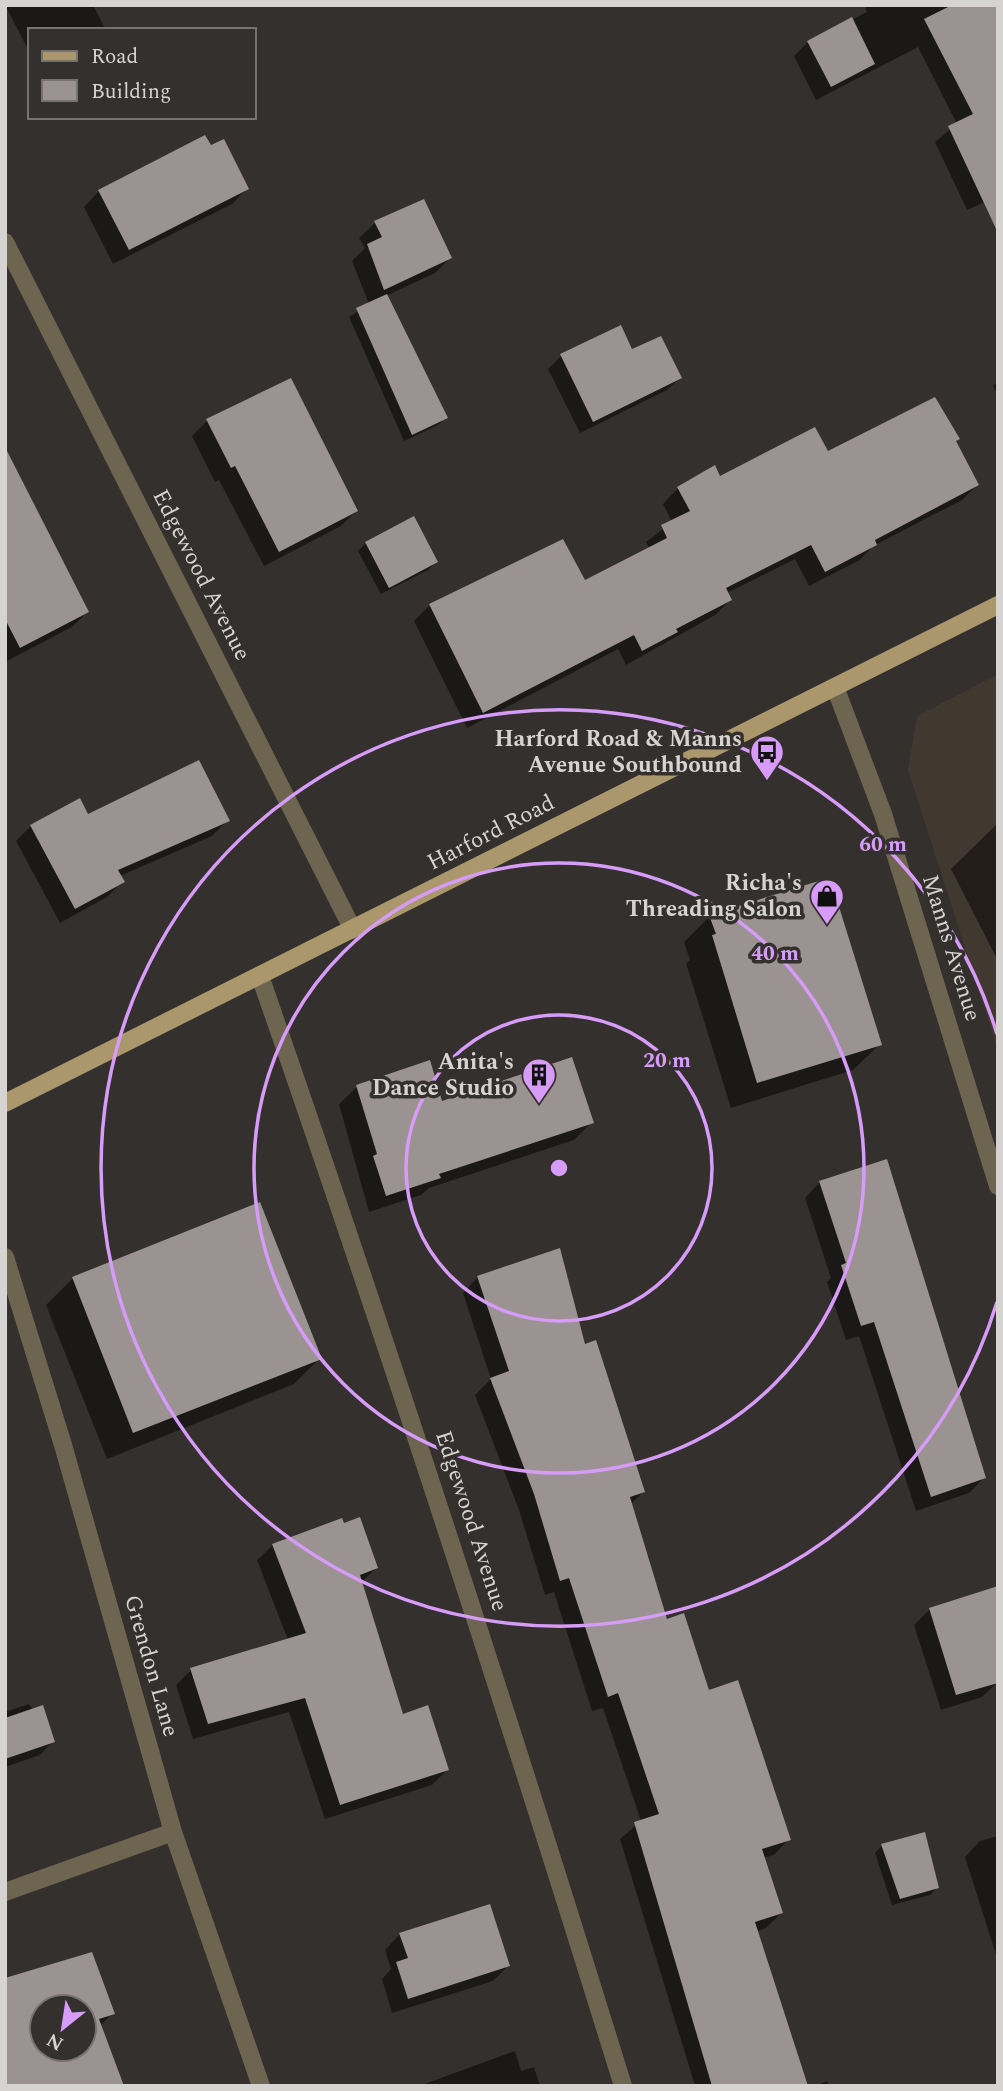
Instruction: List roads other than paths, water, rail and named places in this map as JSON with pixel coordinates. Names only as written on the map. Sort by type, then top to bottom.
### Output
[{"type":"main road","name":"Harford Road","points":[[5,1103],[998,606]]},
{"type":"street","name":"Edgewood Avenue","points":[[5,242],[353,930]]},
{"type":"street","name":"Manns Avenue","points":[[835,687],[883,814],[998,1186]]},
{"type":"street","name":"Edgewood Avenue","points":[[260,976],[406,1401],[516,1740],[623,2086]]},
{"type":"street","name":"Grendon Lane","points":[[5,1257],[63,1445],[173,1832],[261,2086]]},
{"type":"street","points":[[5,1892],[173,1832]]},
{"type":"place","name":"Harford Road & Manns Avenue Southbound","points":[[767,782]]},
{"type":"place","name":"Richa's Threading Salon","points":[[827,926]]},
{"type":"place","name":"Anita's Dance Studio","points":[[539,1105]]}]
